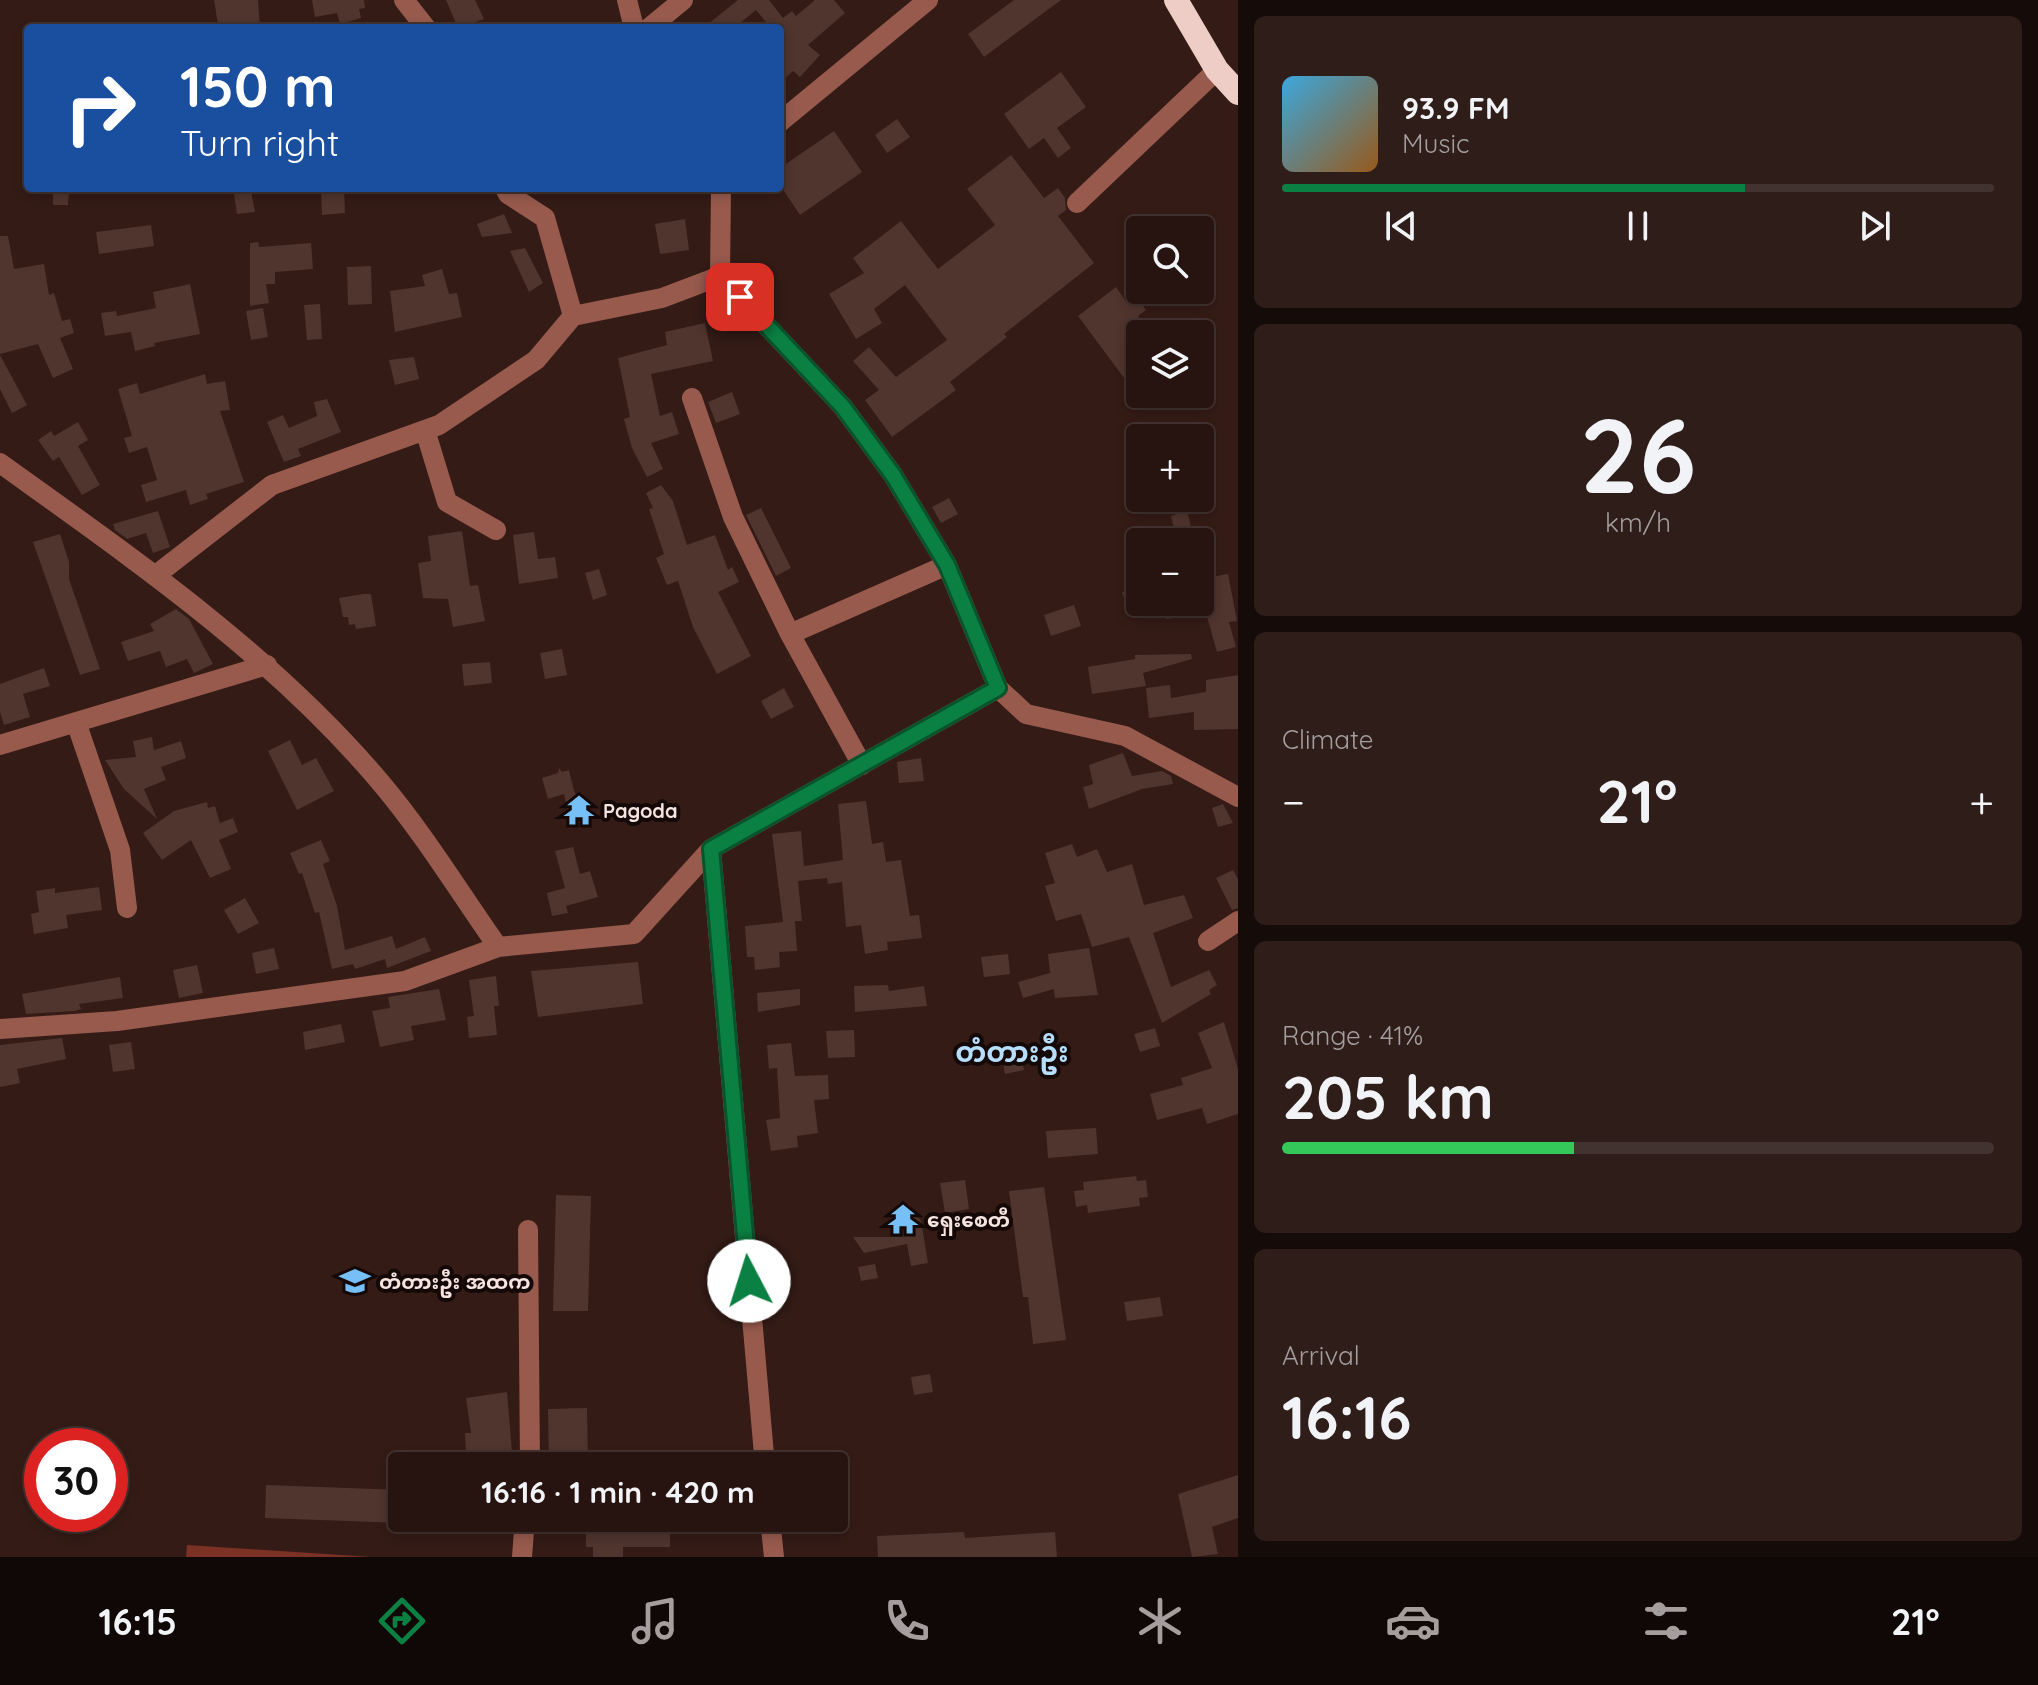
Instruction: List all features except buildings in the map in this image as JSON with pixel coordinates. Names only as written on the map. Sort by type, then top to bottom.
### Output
[{"type":"highway","points":[[1176,0],[1217,70],[1238,93]]},
{"type":"street","points":[[404,0],[423,24]]},
{"type":"street","points":[[627,0],[633,24]]},
{"type":"street","points":[[654,24],[683,0]]},
{"type":"street","points":[[784,119],[928,0]]},
{"type":"street","points":[[1077,203],[1217,70]]},
{"type":"street","points":[[507,192],[545,218],[573,316]]},
{"type":"street","points":[[721,192],[720,276],[843,407],[893,475],[947,565],[998,688],[1026,714],[1125,736],[1238,797]]},
{"type":"street","points":[[156,575],[272,485],[439,425],[536,360],[573,316],[662,298],[720,276]]},
{"type":"street","points":[[692,398],[733,517],[790,634],[862,765]]},
{"type":"street","points":[[425,430],[447,502],[496,530]]},
{"type":"street","points":[[0,463],[156,575],[267,665],[381,784],[498,947]]},
{"type":"street","points":[[790,634],[947,565]]},
{"type":"street","points":[[0,745],[267,665]]},
{"type":"street","points":[[0,1029],[117,1021],[405,981],[498,947],[634,934],[711,849],[998,688]]},
{"type":"street","points":[[76,722],[120,850],[127,908]]},
{"type":"street","points":[[711,849],[764,1452]]},
{"type":"street","points":[[1208,941],[1238,921]]},
{"type":"street","points":[[528,1230],[530,1452]]},
{"type":"street","points":[[522,1557],[524,1532]]},
{"type":"street","points":[[771,1532],[774,1557]]},
{"type":"shaded area","points":[[187,1545],[371,1557],[186,1557]]},
{"type":"place","name":"Pagoda","points":[[579,810]]},
{"type":"place","name":"ရှေးစေတီ","points":[[903,1219]]},
{"type":"place","name":"တံတားဦး အထက","points":[[355,1281]]},
{"type":"district","name":"တံတားဦး","points":[[1012,1051]]},
{"type":"route","points":[[740,297],[843,407],[893,475],[947,565],[998,688],[711,849],[749,1281]]}]
